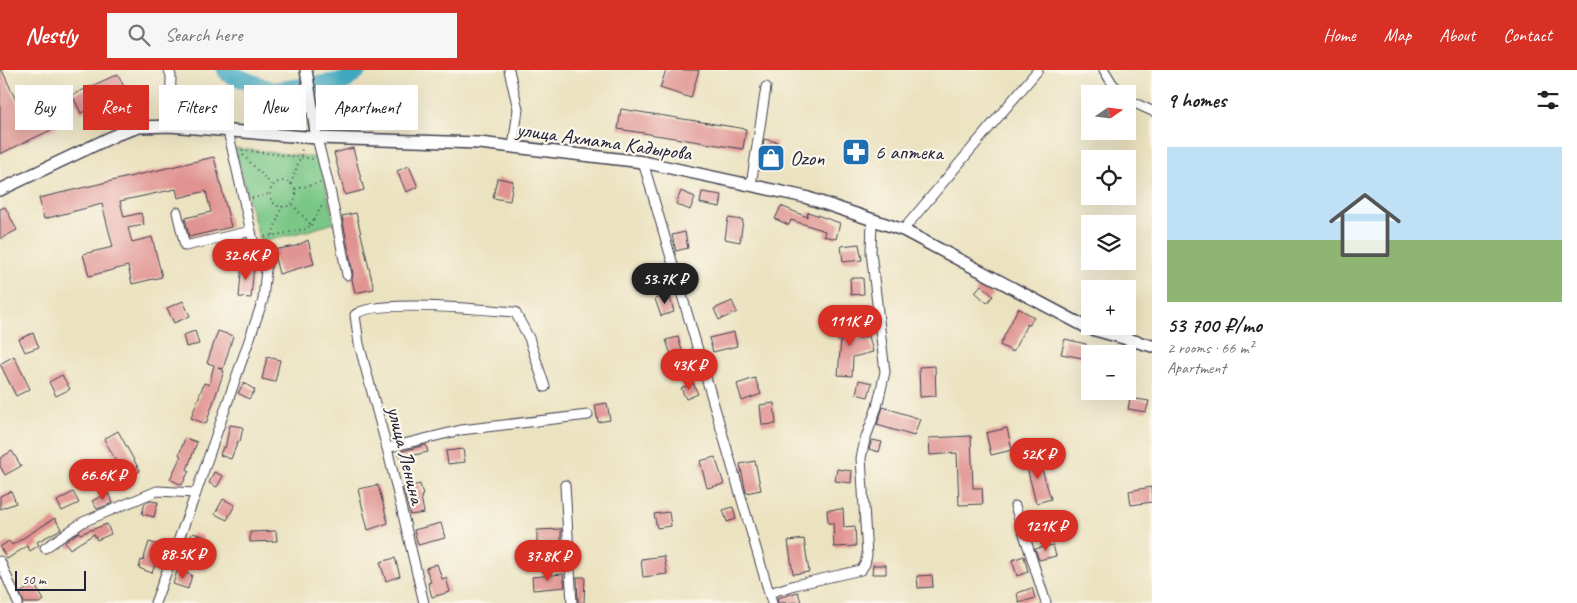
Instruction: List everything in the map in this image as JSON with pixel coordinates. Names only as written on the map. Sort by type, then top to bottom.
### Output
[{"type":"main road","points":[[306,70],[314,110],[317,138]]},
{"type":"main road","name":"улица Ахмата Кадырова","points":[[0,190],[118,134],[139,127],[159,126]]},
{"type":"main road","name":"улица Ахмата Кадырова","points":[[216,130],[317,138],[479,143],[643,162],[805,197],[903,230],[1088,328],[1152,346]]},
{"type":"street","points":[[169,70],[171,85]]},
{"type":"street","points":[[510,70],[518,110],[513,147]]},
{"type":"street","points":[[903,230],[1038,70]]},
{"type":"street","points":[[1104,70],[1114,85]]},
{"type":"street","points":[[751,186],[766,87]]},
{"type":"street","points":[[1136,104],[1152,111]]},
{"type":"street","points":[[228,131],[254,245],[263,242]]},
{"type":"street","points":[[317,138],[331,194],[347,275]]},
{"type":"street","points":[[643,162],[772,603]]},
{"type":"street","points":[[177,212],[184,246],[251,231]]},
{"type":"street","points":[[769,593],[861,570],[865,564],[866,524],[861,458],[865,440],[877,407],[884,372],[871,252],[872,220]]},
{"type":"street","points":[[154,603],[196,492],[263,300],[267,258]]},
{"type":"street","name":"улица Ленина","points":[[424,603],[387,448],[359,344],[355,315],[360,311],[389,306],[515,312],[529,338],[545,387]]},
{"type":"street","points":[[387,448],[461,430],[588,415]]},
{"type":"street","points":[[566,485],[572,603]]},
{"type":"street","points":[[45,548],[83,522],[156,491],[196,492]]},
{"type":"street","points":[[1015,506],[1046,603]]},
{"type":"street","points":[[0,561],[18,603]]},
{"type":"path","points":[[273,186],[238,150],[301,156],[318,160]]},
{"type":"path","points":[[291,184],[301,156]]},
{"type":"path","points":[[281,181],[291,184],[295,189],[296,195],[291,203],[282,206],[274,204],[270,193],[273,186],[281,181]]},
{"type":"path","points":[[295,189],[322,183]]},
{"type":"path","points":[[263,242],[272,236],[306,229],[311,225],[325,200]]},
{"type":"path","points":[[291,203],[311,225]]},
{"type":"path","points":[[272,236],[282,206]]},
{"type":"green space","points":[[235,148],[320,158],[334,223],[260,242]]},
{"type":"building","points":[[0,70],[2,70],[15,98],[15,130],[51,130],[0,154]]},
{"type":"building","points":[[666,70],[699,70],[691,98],[660,88]]},
{"type":"building","points":[[118,74],[123,85],[94,85]]},
{"type":"building","points":[[83,90],[83,112],[81,113],[73,95]]},
{"type":"building","points":[[621,109],[746,129],[743,149],[618,129]]},
{"type":"building","points":[[764,139],[777,142],[772,165],[761,163]]},
{"type":"building","points":[[353,148],[364,190],[345,195],[334,153]]},
{"type":"building","points":[[214,157],[231,227],[189,237],[185,218],[211,212],[206,191],[178,198],[176,189],[120,201],[124,217],[141,213],[144,225],[128,228],[132,242],[152,237],[162,277],[132,284],[128,266],[89,276],[83,254],[113,247],[102,204],[44,219],[39,198]]},
{"type":"building","points":[[409,166],[418,187],[406,192],[397,171]]},
{"type":"building","points":[[497,178],[513,181],[510,201],[493,198]]},
{"type":"building","points":[[681,191],[695,197],[690,210],[676,204]]},
{"type":"building","points":[[702,192],[722,195],[720,207],[700,203]]},
{"type":"building","points":[[781,206],[807,217],[808,212],[840,223],[836,239],[824,236],[825,231],[791,220],[789,225],[775,219]]},
{"type":"building","points":[[5,207],[17,230],[0,239],[0,209]]},
{"type":"building","points":[[356,213],[374,289],[355,293],[342,216]]},
{"type":"building","points":[[728,218],[743,220],[740,242],[725,239]]},
{"type":"building","points":[[685,232],[688,248],[676,251],[672,235]]},
{"type":"building","points":[[308,240],[314,264],[279,274],[273,250],[296,246]]},
{"type":"building","points":[[859,244],[862,260],[843,262],[841,246]]},
{"type":"building","points":[[242,263],[254,265],[251,298],[239,297]]},
{"type":"building","points":[[850,278],[863,278],[864,294],[851,295]]},
{"type":"building","points":[[981,285],[993,296],[987,303],[975,292]]},
{"type":"building","points":[[669,294],[674,312],[661,316],[655,299]]},
{"type":"building","points":[[183,301],[190,316],[174,323],[167,308]]},
{"type":"building","points":[[732,301],[737,312],[719,320],[714,309]]},
{"type":"building","points":[[1018,308],[1034,317],[1029,326],[1027,324],[1013,352],[1000,345]]},
{"type":"building","points":[[853,320],[857,339],[869,336],[873,352],[853,357],[852,376],[838,375],[841,339],[838,340],[834,324]]},
{"type":"building","points":[[195,331],[199,344],[186,347],[183,335]]},
{"type":"building","points":[[218,331],[233,336],[223,369],[218,368],[224,371],[206,424],[191,418],[204,383],[209,385],[214,365],[207,363]]},
{"type":"building","points":[[734,332],[737,346],[713,352],[709,338]]},
{"type":"building","points":[[33,333],[39,347],[25,352],[19,339]]},
{"type":"building","points":[[678,337],[690,371],[678,375],[666,340]]},
{"type":"building","points":[[1065,339],[1086,344],[1081,345],[1081,358],[1061,354]]},
{"type":"building","points":[[14,356],[30,389],[16,396],[0,364]]},
{"type":"building","points":[[267,357],[280,360],[275,382],[262,379]]},
{"type":"building","points":[[935,366],[936,396],[920,397],[919,367]]},
{"type":"building","points":[[62,375],[70,389],[56,396],[49,382]]},
{"type":"building","points":[[755,378],[761,394],[742,401],[737,384]]},
{"type":"building","points":[[859,380],[872,383],[868,397],[856,394]]},
{"type":"building","points":[[244,383],[255,390],[249,399],[238,393]]},
{"type":"building","points":[[693,383],[698,394],[686,399],[681,388]]},
{"type":"building","points":[[1130,400],[1149,401],[1146,412],[1128,409]]},
{"type":"building","points":[[607,403],[610,420],[598,422],[595,405]]},
{"type":"building","points":[[774,403],[776,424],[762,425],[760,405]]},
{"type":"building","points":[[883,407],[920,419],[914,436],[877,425]]},
{"type":"building","points":[[230,425],[243,427],[240,442],[238,441],[231,459],[220,455],[223,447],[225,448]]},
{"type":"building","points":[[1007,428],[1012,450],[991,455],[986,433]]},
{"type":"building","points":[[118,431],[140,471],[126,479],[104,439]]},
{"type":"building","points":[[971,436],[973,488],[982,488],[983,504],[959,505],[957,453],[930,455],[929,438]]},
{"type":"building","points":[[185,438],[197,442],[187,470],[189,471],[182,485],[170,479],[181,456],[179,455]]},
{"type":"building","points":[[872,440],[882,442],[879,452],[869,449]]},
{"type":"building","points":[[426,445],[428,452],[400,458],[398,452]]},
{"type":"building","points":[[463,449],[465,462],[448,464],[446,451]]},
{"type":"building","points":[[12,451],[21,466],[5,475],[0,466],[0,458]]},
{"type":"building","points":[[1038,456],[1051,499],[1036,503],[1025,460]]},
{"type":"building","points":[[715,457],[724,484],[707,488],[700,461]]},
{"type":"building","points":[[755,461],[761,490],[746,493],[740,464]]},
{"type":"building","points":[[837,469],[852,471],[851,483],[835,481]]},
{"type":"building","points":[[214,472],[223,476],[217,487],[209,483]]},
{"type":"building","points":[[420,484],[424,513],[410,515],[403,488]]},
{"type":"building","points":[[378,485],[388,523],[368,530],[358,489]]},
{"type":"building","points":[[1151,487],[1152,502],[1131,505],[1129,491]]},
{"type":"building","points":[[11,491],[16,503],[0,509],[0,496]]},
{"type":"building","points":[[73,492],[79,503],[62,511],[57,501]]},
{"type":"building","points":[[108,493],[113,503],[97,509],[92,501]]},
{"type":"building","points":[[223,499],[235,505],[227,520],[215,514]]},
{"type":"building","points":[[150,501],[158,502],[154,517],[142,514],[145,503]]},
{"type":"building","points":[[733,507],[736,519],[727,522],[723,510]]},
{"type":"building","points":[[843,509],[844,527],[855,526],[856,546],[834,547],[833,523],[828,523],[827,510]]},
{"type":"building","points":[[669,512],[671,526],[657,528],[654,514]]},
{"type":"building","points":[[1068,516],[1072,535],[1054,539],[1050,520]]},
{"type":"building","points":[[55,518],[61,529],[37,542],[39,545],[30,551],[27,546],[7,559],[0,547],[9,541],[12,545]]},
{"type":"building","points":[[441,523],[445,538],[418,545],[414,530]]},
{"type":"building","points":[[107,524],[111,534],[97,540],[94,534],[70,549],[65,542],[79,532],[80,534]]},
{"type":"building","points":[[561,529],[561,542],[537,543],[537,530]]},
{"type":"building","points":[[276,531],[277,541],[250,542],[250,532]]},
{"type":"building","points":[[193,533],[203,536],[199,548],[186,543]]},
{"type":"building","points":[[804,539],[809,572],[793,574],[788,541]]},
{"type":"building","points":[[149,542],[162,546],[152,573],[139,568]]},
{"type":"building","points":[[1053,545],[1056,556],[1039,560],[1035,549]]},
{"type":"building","points":[[664,556],[667,574],[643,577],[641,559]]},
{"type":"building","points":[[1024,556],[1028,572],[1017,576],[1012,560]]},
{"type":"building","points":[[395,558],[400,576],[386,581],[380,562]]},
{"type":"building","points":[[437,564],[442,579],[446,578],[450,592],[432,597],[428,583],[431,582],[426,568]]},
{"type":"building","points":[[873,565],[886,565],[886,574],[872,574]]},
{"type":"building","points":[[177,571],[192,575],[188,589],[173,584]]},
{"type":"building","points":[[563,574],[565,587],[533,590],[532,577]]},
{"type":"building","points":[[932,575],[933,587],[918,588],[917,576]]},
{"type":"building","points":[[577,577],[585,577],[584,603],[578,603]]},
{"type":"building","points":[[34,584],[44,600],[39,603],[24,603],[20,593]]},
{"type":"building","points":[[1032,588],[1035,598],[1019,603],[1017,593]]},
{"type":"building","points":[[798,592],[801,602],[778,603],[777,598]]},
{"type":"waterway","points":[[226,70],[229,74],[273,91],[345,81],[358,70]]},
{"type":"place","name":"6 аптека","points":[[856,152]]},
{"type":"place","name":"Ozon","points":[[771,158]]}]
